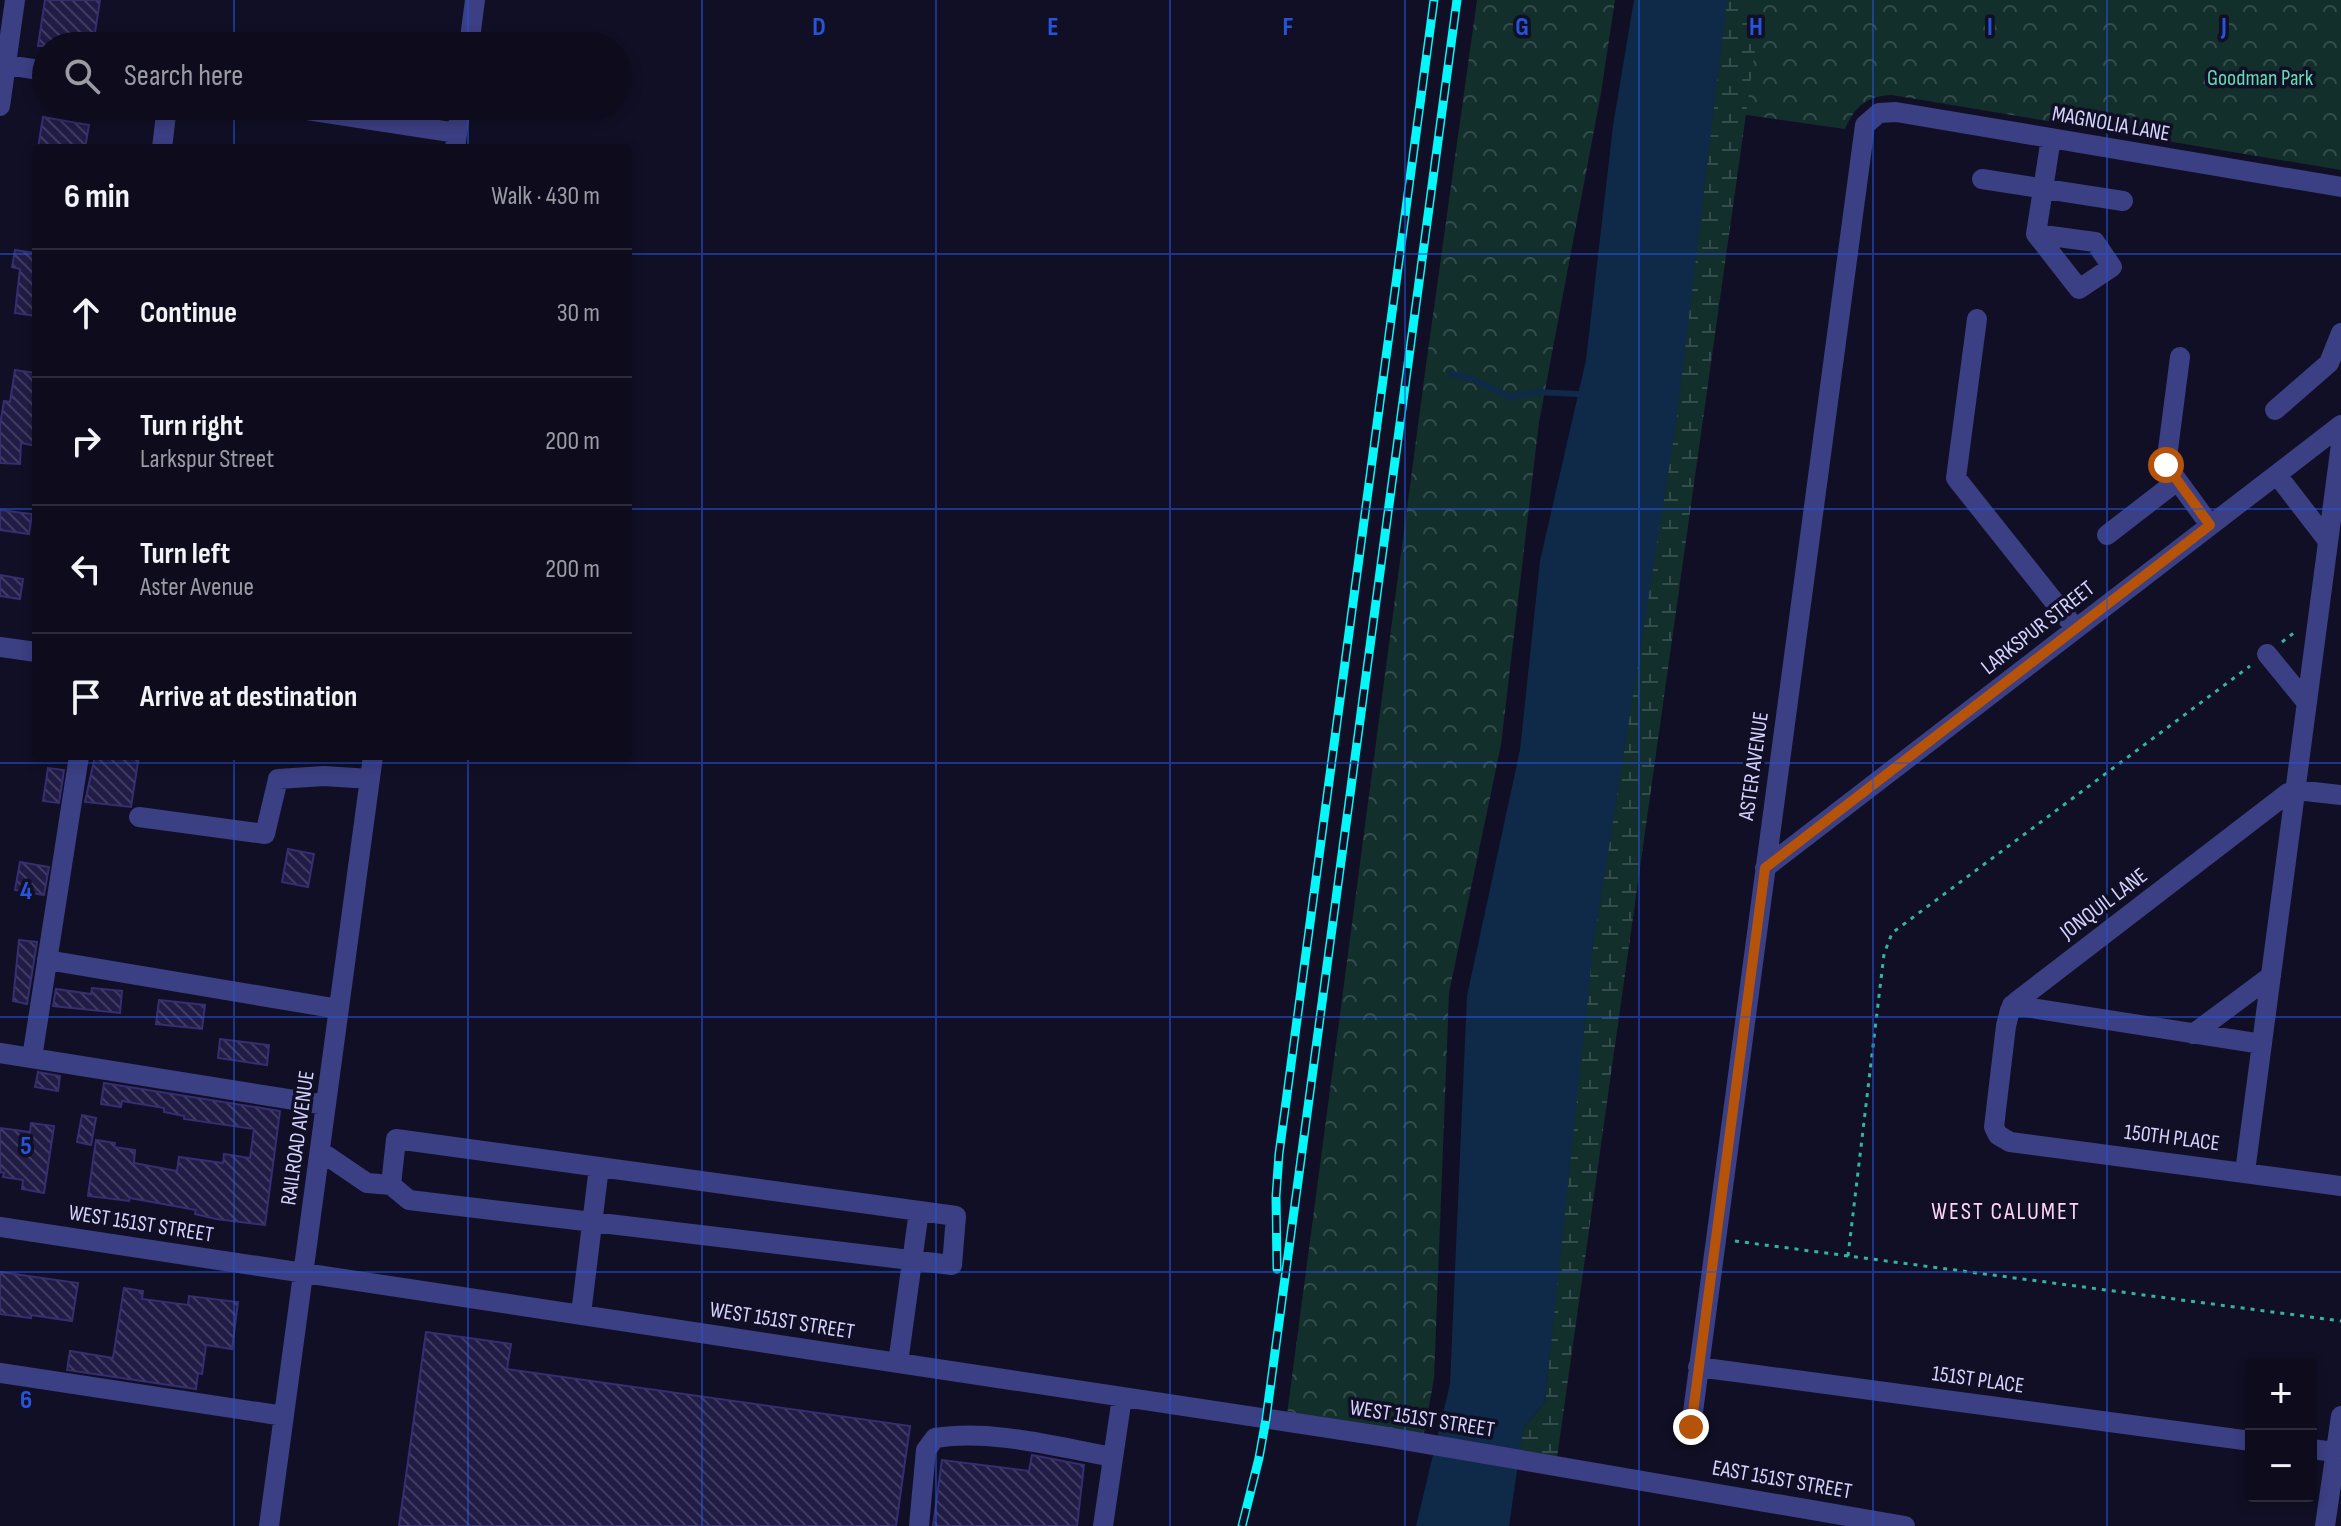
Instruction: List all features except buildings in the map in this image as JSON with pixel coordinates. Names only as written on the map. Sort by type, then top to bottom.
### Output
[{"type":"street","points":[[0,106],[3,64],[15,0]]},
{"type":"street","points":[[471,32],[475,0]]},
{"type":"street","points":[[3,64],[32,69]]},
{"type":"street","name":"MAGNOLIA LANE","points":[[1873,116],[1896,112],[2341,187]]},
{"type":"street","name":"ASTER AVENUE","points":[[1691,1427],[1863,131],[1873,116]]},
{"type":"street","points":[[162,144],[165,120]]},
{"type":"street","points":[[353,120],[456,140],[459,120]]},
{"type":"street","points":[[2036,234],[2051,138]]},
{"type":"street","points":[[1982,179],[2123,201]]},
{"type":"street","points":[[1977,319],[1956,478],[2076,629]]},
{"type":"street","points":[[2275,410],[2329,363],[2341,333]]},
{"type":"street","points":[[2180,357],[2166,465],[2210,525]]},
{"type":"street","points":[[2329,363],[2341,380]]},
{"type":"street","name":"LARKSPUR STREET","points":[[1765,868],[2341,425]]},
{"type":"street","points":[[2245,1172],[2341,444]]},
{"type":"street","points":[[2277,475],[2328,541]]},
{"type":"street","points":[[2107,535],[2177,481]]},
{"type":"street","points":[[0,647],[32,651]]},
{"type":"street","points":[[2267,654],[2307,703]]},
{"type":"street","points":[[32,1058],[78,760]]},
{"type":"street","name":"RAILROAD AVENUE","points":[[269,1526],[372,760]]},
{"type":"street","points":[[139,817],[265,834],[278,779],[324,776],[370,779]]},
{"type":"street","points":[[2296,790],[2341,795]]},
{"type":"street","name":"JONQUIL LANE","points":[[2012,1005],[2288,793],[2296,790]]},
{"type":"street","points":[[47,960],[339,1009]]},
{"type":"street","points":[[2193,1034],[2271,976]]},
{"type":"street","points":[[2012,1005],[2262,1044]]},
{"type":"street","name":"150TH PLACE","points":[[2012,1005],[2006,1026],[1994,1121],[1998,1135],[2010,1142],[2341,1186]]},
{"type":"street","points":[[0,1053],[326,1105]]},
{"type":"street","points":[[320,1151],[367,1183],[391,1185],[409,1200],[952,1265],[956,1216],[396,1139],[391,1185]]},
{"type":"street","points":[[581,1314],[599,1167]]},
{"type":"street","points":[[898,1363],[919,1211]]},
{"type":"street","name":"WEST 151ST STREET","points":[[0,1227],[1556,1465]]},
{"type":"street","name":"151ST PLACE","points":[[1698,1367],[2245,1440]]},
{"type":"street","points":[[0,1373],[284,1416]]},
{"type":"street","points":[[1103,1526],[1122,1397]]},
{"type":"street","points":[[2325,1526],[2341,1416]]},
{"type":"street","points":[[919,1526],[926,1450],[935,1438],[956,1435],[1024,1440],[1113,1457]]},
{"type":"street","points":[[2317,1450],[2335,1452]]},
{"type":"street","name":"EAST 151ST STREET","points":[[1556,1465],[1905,1526]]},
{"type":"path","points":[[1848,1256],[1884,954],[1892,933],[2318,616]]},
{"type":"path","points":[[1715,1238],[2341,1321]]},
{"type":"green space","points":[[1477,0],[1615,0],[1601,93],[1539,422],[1501,745],[1449,993],[1434,1379],[1422,1443],[1286,1422]]},
{"type":"green space","name":"Goodman Park","points":[[1727,0],[2341,0],[2341,170],[1892,95],[1863,104],[1845,129],[1712,110]]},
{"type":"green space","points":[[1727,0],[1762,0],[1556,1465],[1517,1458],[1523,1429],[1545,1402],[1590,943]]},
{"type":"water","points":[[1634,0],[1727,0],[1676,424],[1593,948],[1545,1402],[1523,1429],[1509,1526],[1416,1526],[1450,1384],[1467,996],[1520,750],[1540,561],[1586,360],[1613,126]]},
{"type":"waterway","points":[[1450,373],[1474,380],[1510,397],[1538,392],[1578,394]]},
{"type":"railway","points":[[1277,1269],[1279,1154],[1434,0]]},
{"type":"railway","points":[[1242,1526],[1266,1419],[1457,0]]},
{"type":"district","name":"WEST CALUMET","points":[[2006,1211]]},
{"type":"route","points":[[1691,1427],[1765,868],[2210,525],[2166,465]]}]
